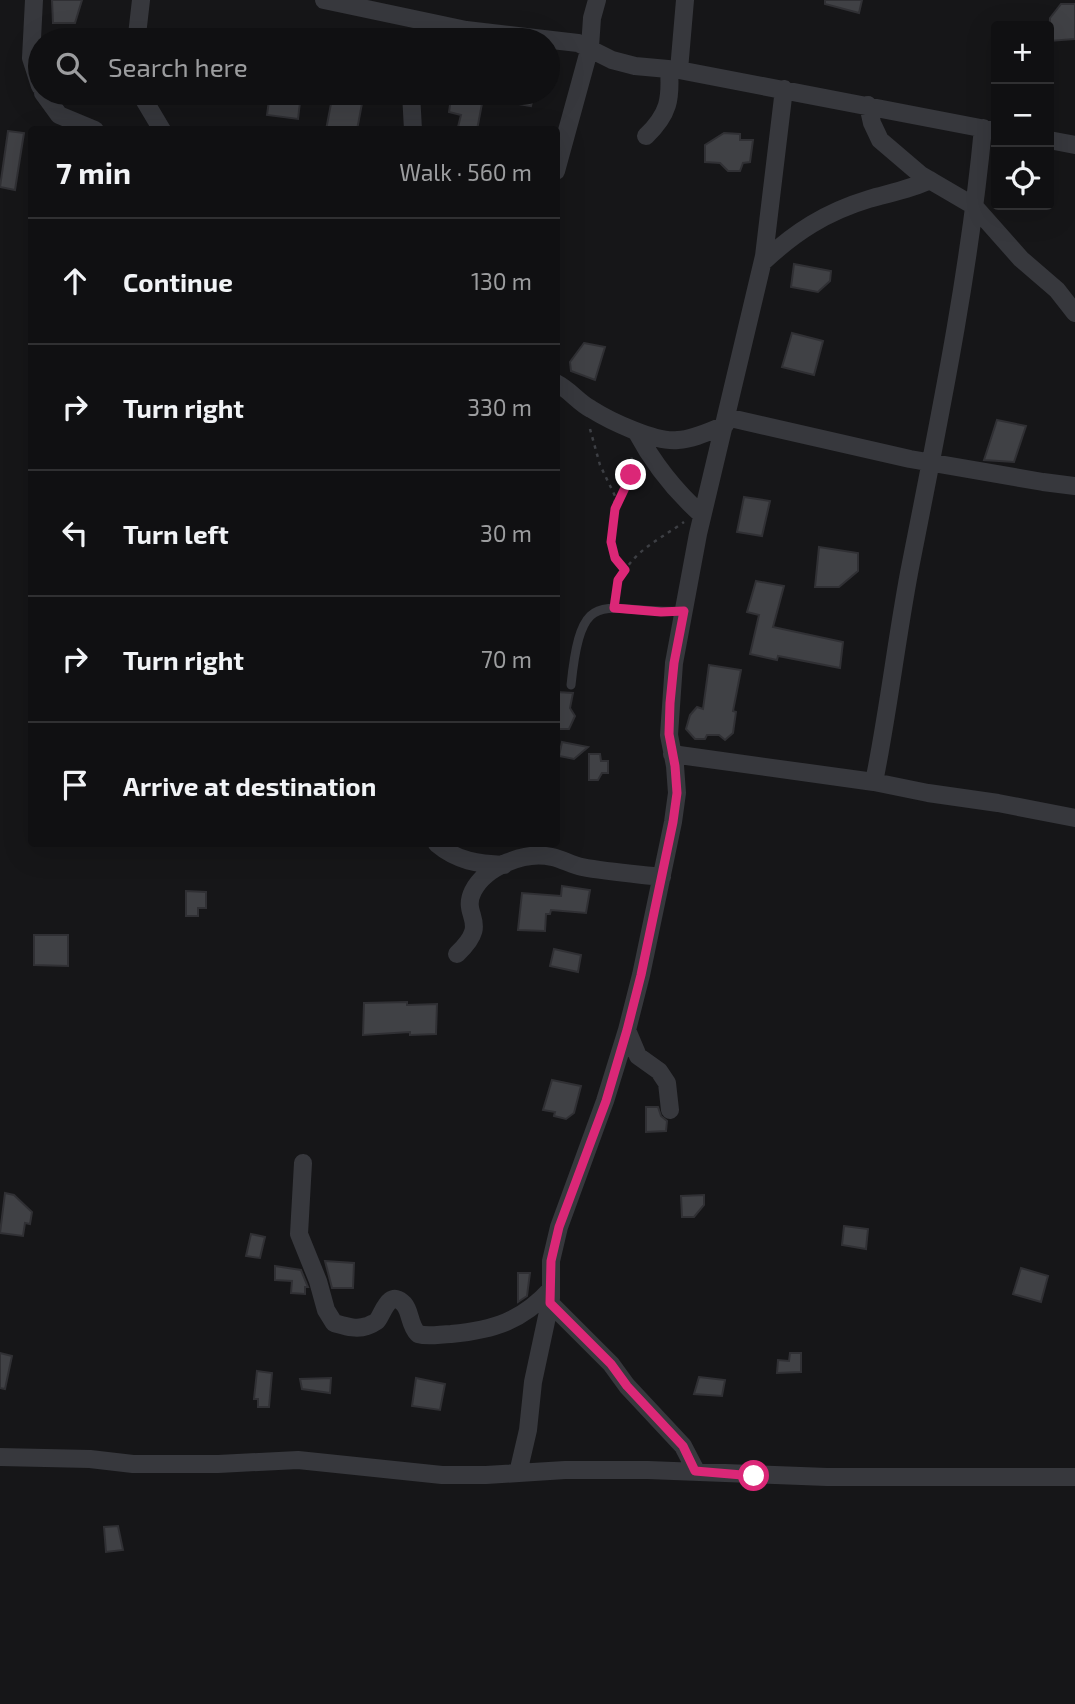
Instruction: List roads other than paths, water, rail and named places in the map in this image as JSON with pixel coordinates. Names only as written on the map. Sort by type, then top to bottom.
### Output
[{"type":"street","points":[[33,28],[34,0]]},
{"type":"street","points":[[138,28],[141,0]]},
{"type":"street","points":[[324,0],[461,28]]},
{"type":"street","points":[[561,141],[590,47],[592,18],[597,0]]},
{"type":"street","points":[[646,136],[663,117],[668,103],[685,0]]},
{"type":"street","points":[[431,28],[433,23]]},
{"type":"street","points":[[560,41],[590,47],[612,60],[635,66],[674,69],[868,104],[990,130],[974,206],[963,293],[892,669],[874,782]]},
{"type":"street","points":[[518,1474],[551,1296],[551,1261],[559,1227],[606,1101],[627,1030],[662,877],[677,793],[669,734],[674,663],[699,512],[725,421],[763,262],[784,89]]},
{"type":"street","points":[[868,104],[872,123],[880,140],[930,180],[974,206],[1021,259],[1057,290],[1075,313]]},
{"type":"street","points":[[52,105],[59,114],[86,126]]},
{"type":"street","points":[[147,105],[160,126]]},
{"type":"street","points":[[412,105],[413,126]]},
{"type":"street","points":[[1054,141],[1075,145]]},
{"type":"street","points":[[763,262],[778,247],[817,219],[865,201],[914,188],[930,180]]},
{"type":"street","points":[[560,385],[590,409],[637,433],[668,440],[692,438],[725,421],[931,462],[1075,486]]},
{"type":"street","points":[[637,433],[652,460],[699,512]]},
{"type":"street","points":[[672,754],[874,782],[1075,818]]},
{"type":"street","points":[[441,847],[459,859],[504,865]]},
{"type":"street","points":[[457,954],[469,943],[475,932],[471,894],[477,884],[493,870],[518,858],[540,855],[580,867],[662,877]]},
{"type":"street","points":[[627,1030],[638,1056],[659,1071],[667,1083],[670,1110]]},
{"type":"street","points":[[303,1164],[299,1234],[318,1281],[326,1310],[334,1323],[352,1328],[365,1327],[377,1321],[384,1306],[395,1300],[403,1302],[412,1327],[418,1334],[433,1336],[470,1332],[499,1326],[551,1296]]},
{"type":"street","points":[[551,1296],[627,1386],[683,1446],[695,1471]]},
{"type":"street","points":[[0,1457],[90,1459],[133,1464],[298,1460],[442,1475],[565,1470],[695,1471],[827,1477],[1075,1477]]},
{"type":"lane","points":[[571,685],[580,634],[586,619],[598,609],[684,611]]}]
